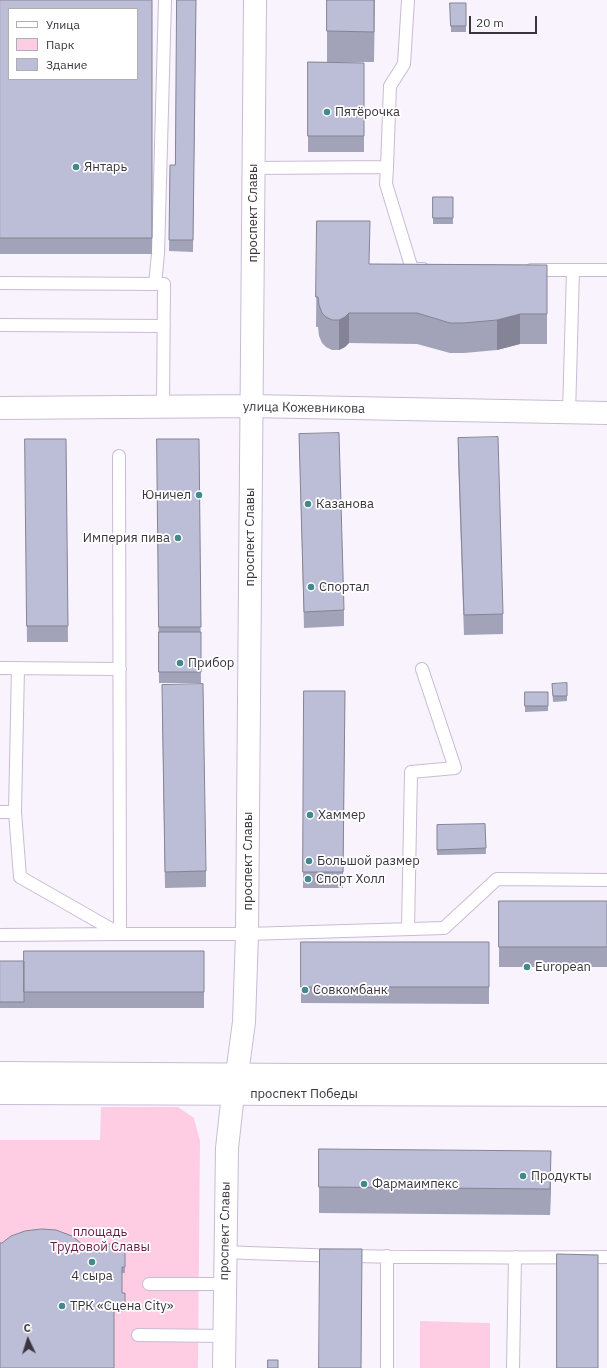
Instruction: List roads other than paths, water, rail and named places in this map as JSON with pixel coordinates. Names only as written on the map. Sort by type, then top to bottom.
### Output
[{"type":"street","name":"проспект Славы","points":[[224,1368],[227,1148],[244,1022],[247,934],[255,0]]},
{"type":"street","name":"улица Кожевникова","points":[[0,408],[251,406],[569,414],[607,413]]},
{"type":"street","name":"проспект Победы","points":[[0,1073],[235,1084],[607,1095]]},
{"type":"street","name":"проспект Победы","points":[[0,1093],[235,1084],[607,1075]]},
{"type":"lane","points":[[154,284],[158,254],[165,0]]},
{"type":"lane","points":[[408,0],[404,64],[390,86],[388,167],[386,184],[412,269],[435,269]]},
{"type":"lane","points":[[253,168],[388,167]]},
{"type":"lane","points":[[520,270],[607,270]]},
{"type":"lane","points":[[569,414],[573,270]]},
{"type":"lane","points":[[0,283],[164,284],[163,406]]},
{"type":"lane","points":[[0,325],[164,326]]},
{"type":"lane","points":[[119,456],[120,934]]},
{"type":"lane","points":[[0,668],[120,669]]},
{"type":"lane","points":[[18,668],[15,812],[20,877],[120,934]]},
{"type":"lane","points":[[408,929],[411,772],[456,768],[422,669]]},
{"type":"lane","points":[[0,812],[15,812]]},
{"type":"lane","points":[[0,935],[247,934],[444,928],[497,879],[607,880]]},
{"type":"lane","points":[[225,1252],[296,1256],[607,1257]]},
{"type":"lane","points":[[387,1256],[387,1368]]},
{"type":"lane","points":[[513,1368],[515,1257]]},
{"type":"lane","points":[[148,1284],[224,1284]]},
{"type":"lane","points":[[138,1335],[224,1336]]},
{"type":"place","name":"Пятёрочка","points":[[327,112]]},
{"type":"place","name":"Янтарь","points":[[76,167]]},
{"type":"place","name":"Юничел","points":[[199,495]]},
{"type":"place","name":"Казанова","points":[[308,504]]},
{"type":"place","name":"Империя пива","points":[[178,538]]},
{"type":"place","name":"Спортал","points":[[311,587]]},
{"type":"place","name":"Прибор","points":[[180,663]]},
{"type":"place","name":"Хаммер","points":[[310,815]]},
{"type":"place","name":"Большой размер","points":[[309,861]]},
{"type":"place","name":"Спорт Холл","points":[[308,879]]},
{"type":"place","name":"European","points":[[527,967]]},
{"type":"place","name":"Совкомбанк","points":[[305,990]]},
{"type":"place","name":"Продукты","points":[[523,1176]]},
{"type":"place","name":"Фармаимпекс","points":[[364,1184]]},
{"type":"place","name":"4 сыра","points":[[92,1262]]},
{"type":"place","name":"ТРК «Сцена City»","points":[[62,1306]]},
{"type":"park label","name":"площадь Трудовой Славы","points":[[100,1240]]}]
